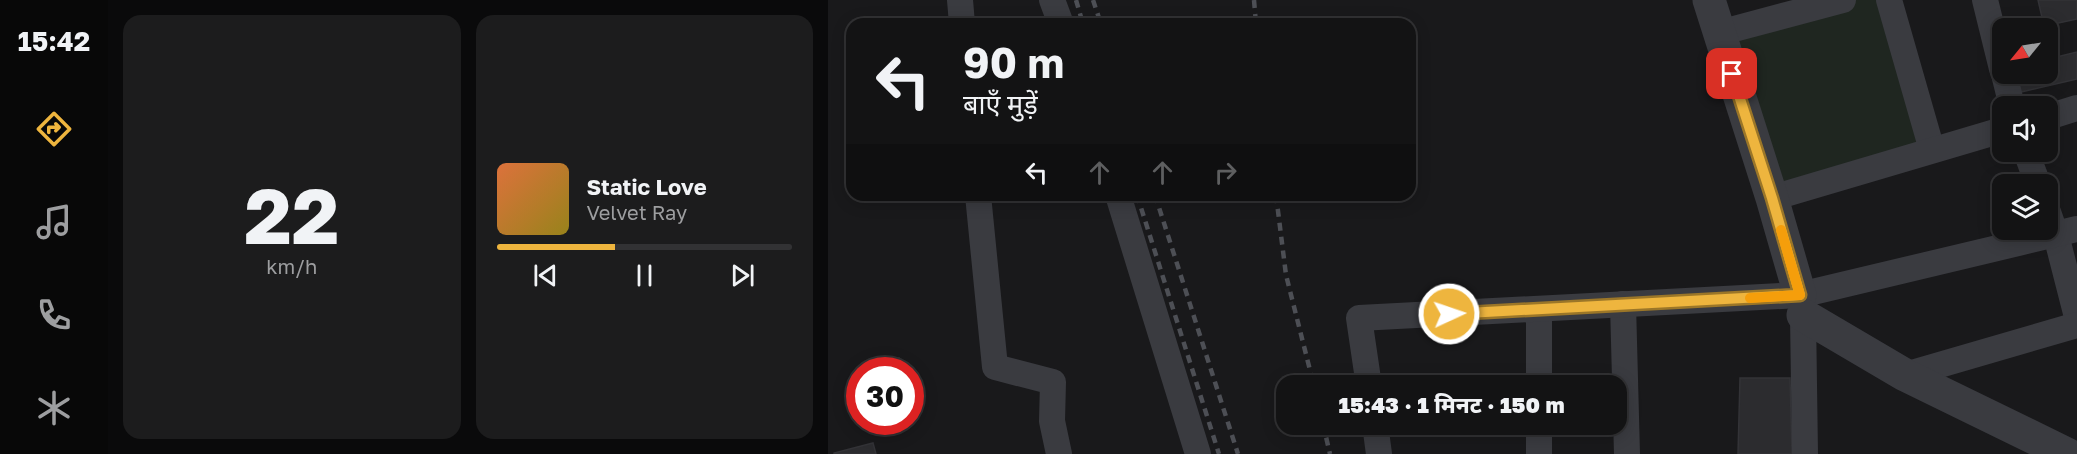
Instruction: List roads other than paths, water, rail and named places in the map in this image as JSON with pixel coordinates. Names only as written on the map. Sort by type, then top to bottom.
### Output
[{"type":"street","points":[[960,0],[962,18]]},
{"type":"street","points":[[1052,0],[1059,18]]},
{"type":"street","points":[[1709,0],[1772,198],[1801,305],[1805,454]]},
{"type":"street","points":[[1719,33],[1843,0]]},
{"type":"street","points":[[1889,0],[1932,150]]},
{"type":"street","points":[[1984,0],[1992,30]]},
{"type":"street","points":[[2058,114],[2077,108]]},
{"type":"street","points":[[1772,198],[1992,133]]},
{"type":"street","points":[[979,201],[995,367],[1053,382],[1052,421],[1059,454]]},
{"type":"street","points":[[1120,201],[1198,454]]},
{"type":"street","points":[[1367,375],[1359,318],[1623,304],[1801,305],[2060,225],[2077,317]]},
{"type":"street","points":[[1623,304],[1627,454]]},
{"type":"street","points":[[1801,305],[1905,375],[2067,454]]},
{"type":"street","points":[[1539,309],[1539,375]]},
{"type":"street","points":[[1905,375],[2077,325]]},
{"type":"street","points":[[1376,435],[1379,454]]},
{"type":"street","points":[[1539,435],[1539,454]]},
{"type":"railway","points":[[1076,0],[1081,18]]},
{"type":"railway","points":[[1093,0],[1099,18]]},
{"type":"railway","points":[[1254,0],[1256,18]]},
{"type":"railway","points":[[1139,201],[1219,454]]},
{"type":"railway","points":[[1157,201],[1238,454]]},
{"type":"railway","points":[[1277,201],[1286,275],[1311,375]]},
{"type":"railway","points":[[1326,435],[1330,454]]}]
